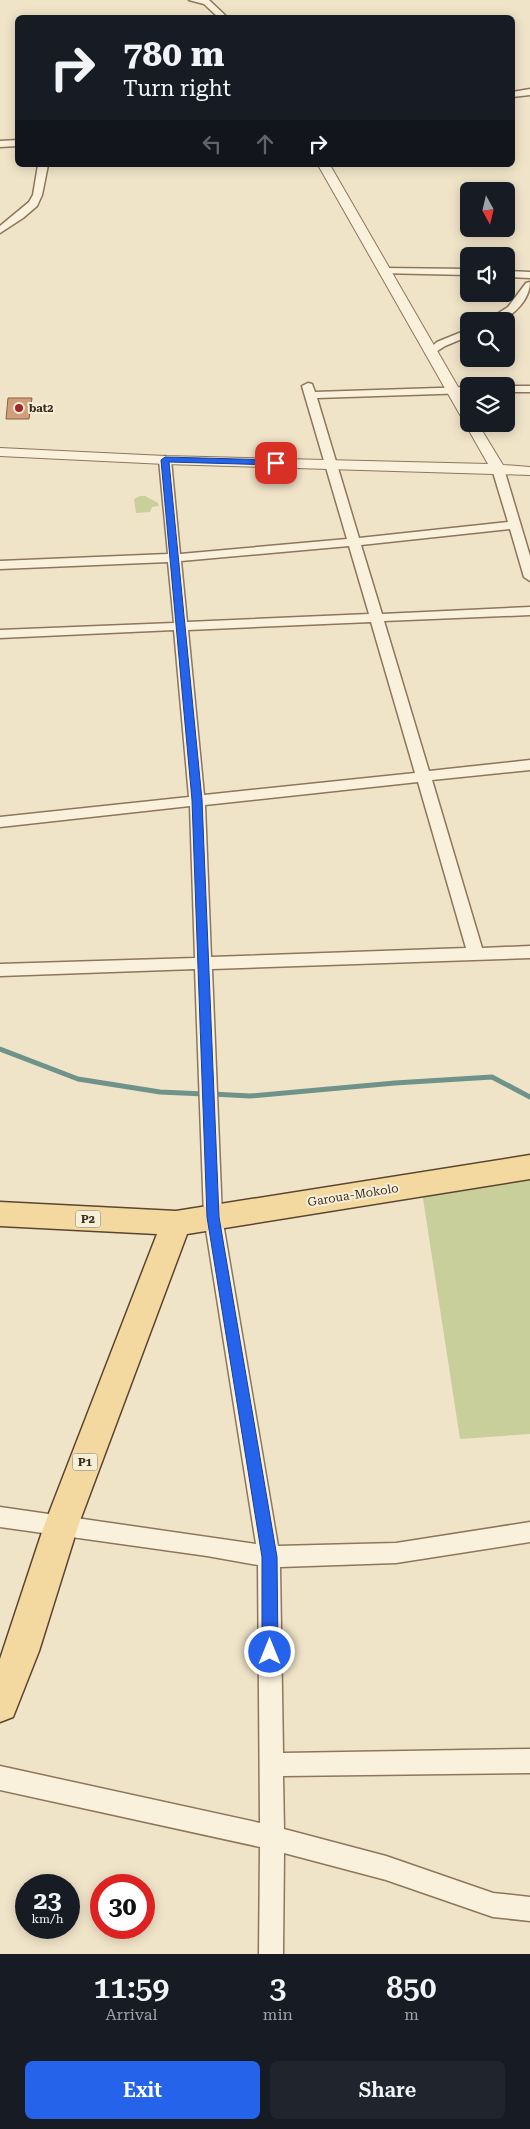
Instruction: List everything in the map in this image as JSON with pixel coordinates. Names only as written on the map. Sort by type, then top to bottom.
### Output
[{"type":"main road","name":"Garoua-Mokolo","points":[[176,1223],[530,1167]]},
{"type":"main road","name":"P2","points":[[0,1214],[176,1223]]},
{"type":"main road","name":"P1","points":[[0,1704],[21,1652],[61,1526],[176,1223]]},
{"type":"street","points":[[193,0],[206,2],[221,15]]},
{"type":"street","points":[[515,94],[530,92]]},
{"type":"street","points":[[0,144],[15,143]]},
{"type":"street","points":[[0,230],[34,202],[42,167]]},
{"type":"street","points":[[325,167],[460,404]]},
{"type":"street","points":[[384,271],[460,272]]},
{"type":"street","points":[[515,274],[530,275]]},
{"type":"street","points":[[506,312],[512,309],[530,285]]},
{"type":"street","points":[[431,352],[441,344],[460,336]]},
{"type":"street","points":[[515,389],[530,389]]},
{"type":"street","points":[[460,391],[310,391],[476,954]]},
{"type":"street","points":[[476,432],[498,469],[530,577]]},
{"type":"street","points":[[0,452],[165,460],[530,471]]},
{"type":"street","points":[[165,460],[197,800],[213,1217],[269,1557],[272,1838],[271,1954]]},
{"type":"street","points":[[0,565],[174,558],[355,542],[515,525]]},
{"type":"street","points":[[0,634],[530,611]]},
{"type":"street","points":[[0,822],[530,766]]},
{"type":"street","points":[[0,970],[530,952]]},
{"type":"street","points":[[0,1517],[207,1546],[269,1557],[396,1553],[530,1532]]},
{"type":"street","points":[[270,1765],[530,1761]]},
{"type":"street","points":[[0,1778],[272,1838],[386,1868],[493,1905],[530,1909]]},
{"type":"green space","points":[[145,496],[158,503],[159,506],[152,507],[150,512],[136,513],[134,499]]},
{"type":"green space","points":[[530,1174],[530,1434],[460,1439],[422,1192]]},
{"type":"building","name":"bat2","points":[[8,398],[32,398],[29,419],[6,419]]},
{"type":"waterway","points":[[0,1049],[78,1079],[160,1092],[204,1094]]},
{"type":"waterway","points":[[212,1094],[250,1096],[395,1083],[492,1077],[530,1097]]},
{"type":"place","name":"bat2","points":[[19,408]]},
{"type":"route","points":[[270,1652],[269,1557],[213,1217],[197,800],[165,460],[276,463]]}]
